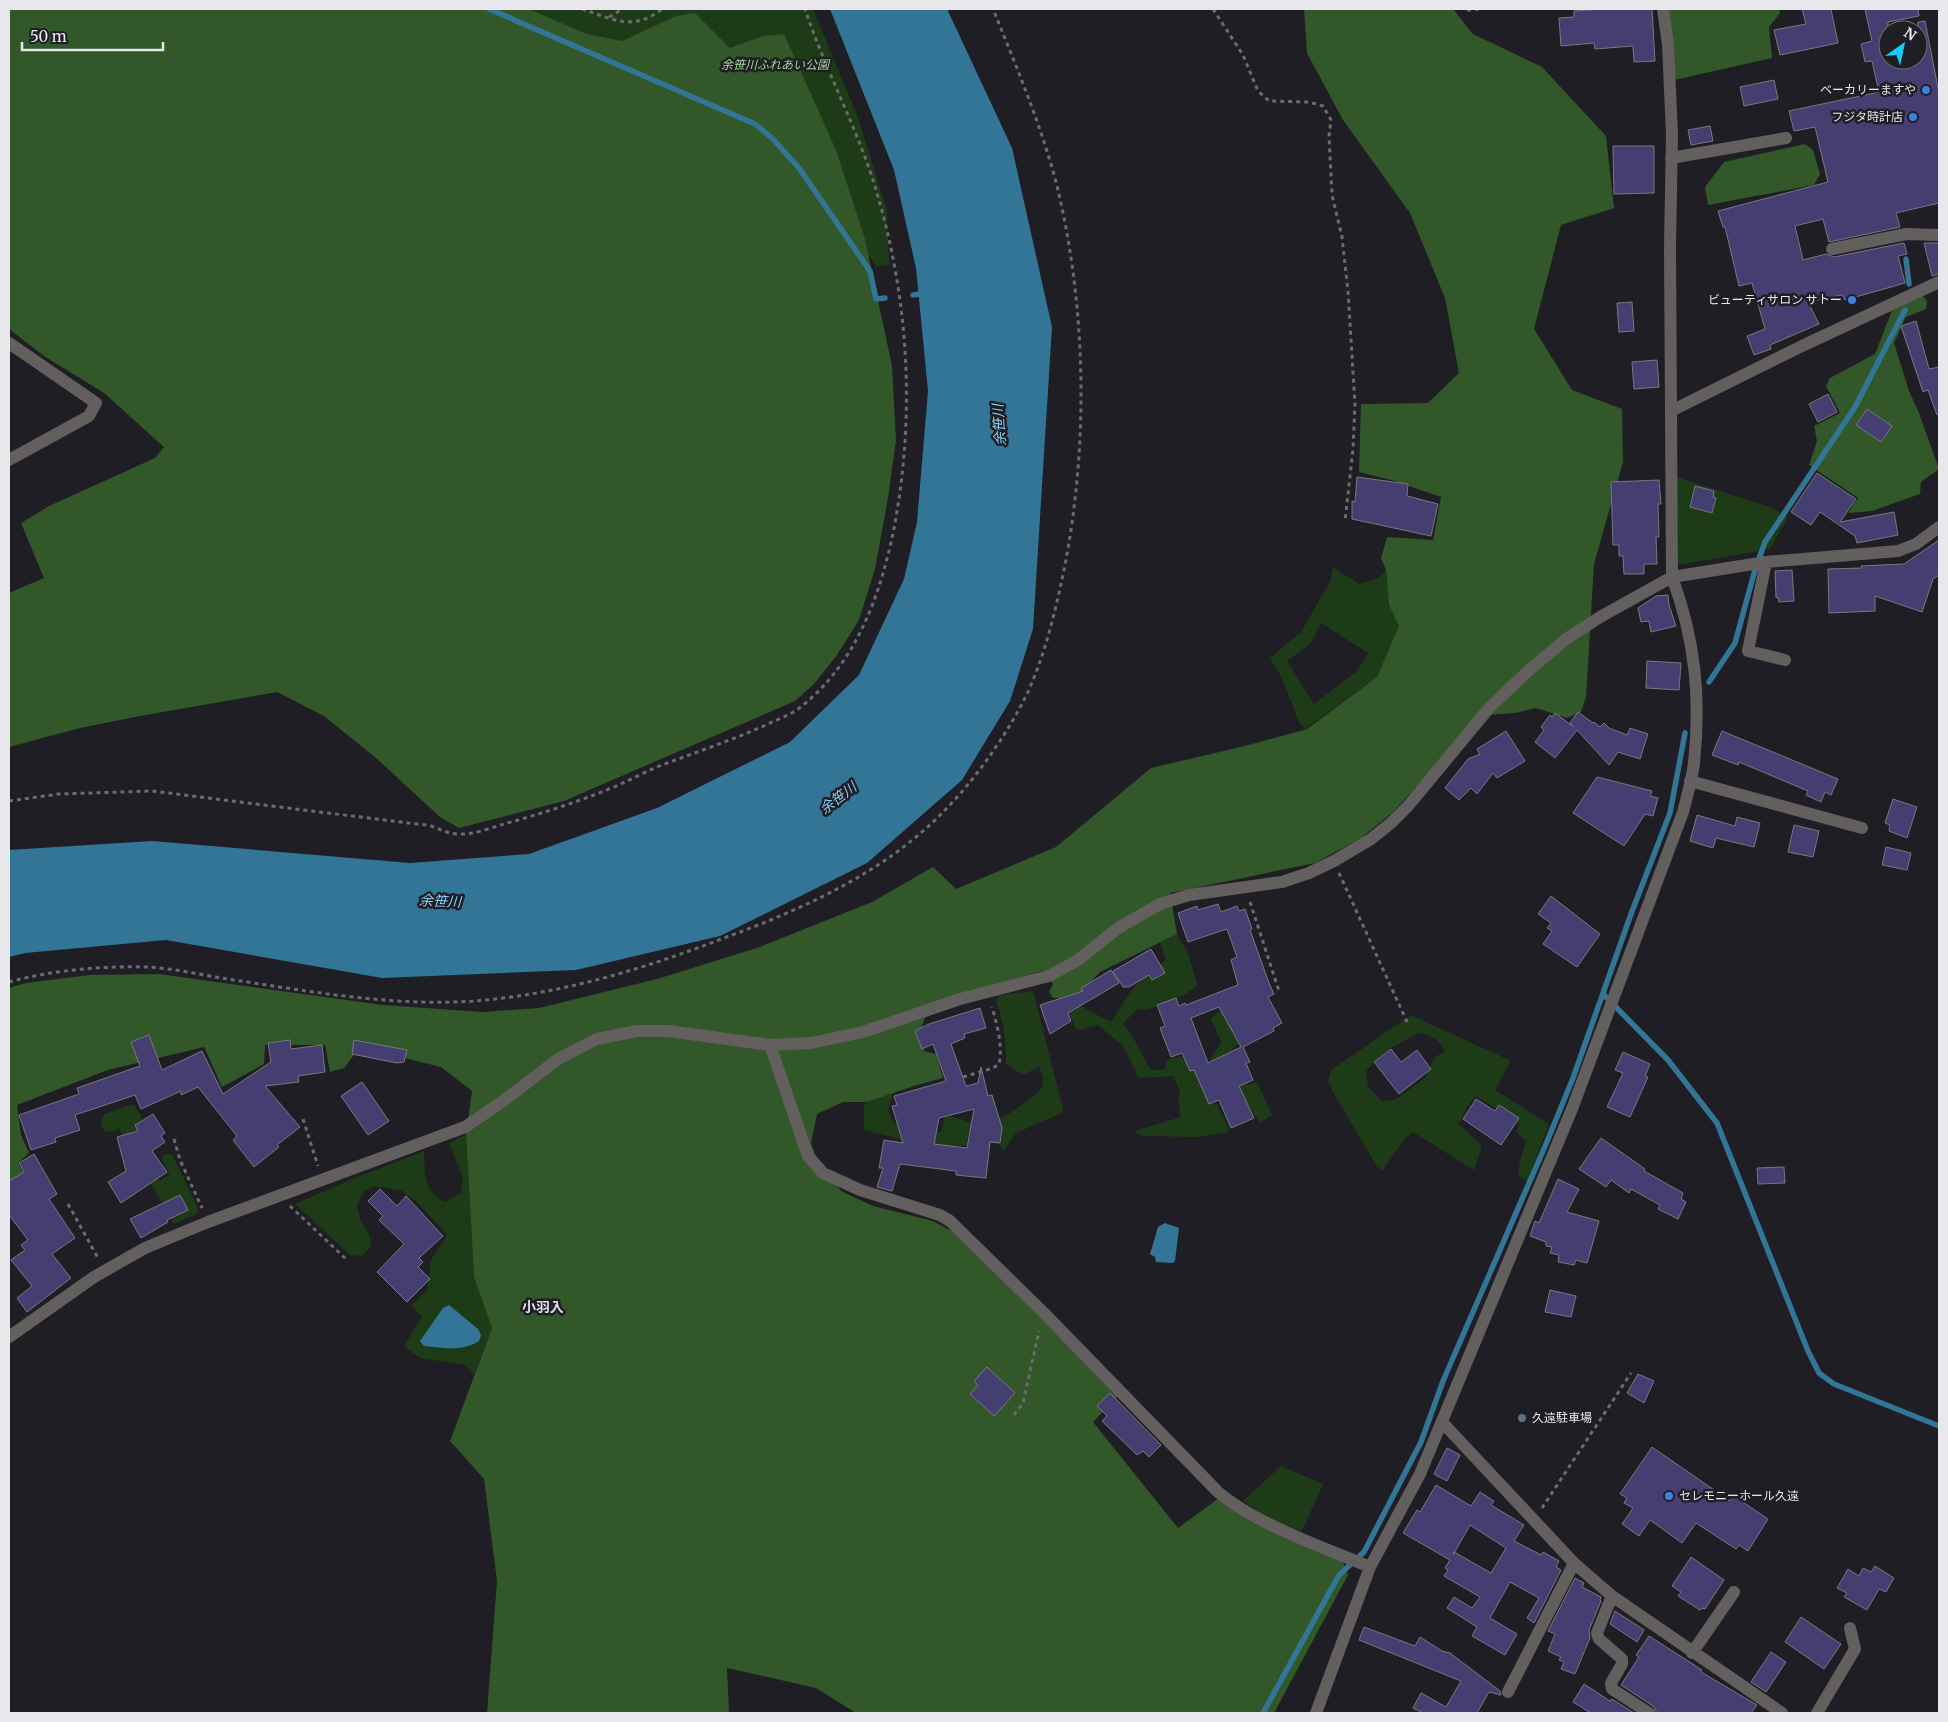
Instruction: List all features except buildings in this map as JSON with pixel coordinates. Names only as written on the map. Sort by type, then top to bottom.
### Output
[{"type":"street","points":[[1316,1713],[1370,1567],[1420,1474],[1576,1100],[1683,812],[1694,765],[1697,720],[1696,676],[1685,612],[1672,577],[1671,158],[1668,45],[1664,9]]},
{"type":"street","points":[[1671,158],[1786,138]]},
{"type":"street","points":[[1832,249],[1906,234],[1939,235]]},
{"type":"street","points":[[1671,411],[1802,346],[1939,282]]},
{"type":"street","points":[[9,343],[96,404],[89,416],[9,460]]},
{"type":"street","points":[[9,1337],[106,1270],[145,1248],[208,1222],[465,1127],[506,1099],[558,1059],[597,1039],[636,1031],[668,1031],[770,1046],[811,1043],[863,1032],[960,999],[1049,976],[1078,960],[1118,928],[1160,904],[1189,896],[1282,882],[1334,862],[1371,840],[1391,823],[1408,806],[1490,707],[1566,639],[1600,617],[1672,577],[1766,562],[1898,550],[1916,544],[1939,527]]},
{"type":"street","points":[[1766,562],[1748,650],[1785,660]]},
{"type":"street","points":[[1690,781],[1862,828]]},
{"type":"street","points":[[770,1046],[808,1156],[823,1174],[860,1190],[940,1215],[950,1221],[1044,1313],[1229,1502],[1291,1534],[1370,1567]]},
{"type":"street","points":[[1442,1422],[1574,1563],[1612,1596],[1782,1713]]},
{"type":"street","points":[[1508,1692],[1574,1563]]},
{"type":"street","points":[[1692,1652],[1734,1592]]},
{"type":"street","points":[[1612,1596],[1597,1633],[1599,1639],[1622,1659],[1622,1664],[1611,1684],[1612,1689],[1649,1713]]},
{"type":"street","points":[[1817,1713],[1855,1649],[1850,1628]]},
{"type":"path","points":[[582,9],[627,23],[642,21],[662,9]]},
{"type":"path","points":[[609,18],[623,9]]},
{"type":"path","points":[[9,801],[58,794],[152,791],[430,826],[442,831],[460,834],[550,811],[610,789],[650,769],[743,735],[788,715],[802,706],[826,682],[842,662],[870,614],[885,568],[902,480],[906,426],[907,370],[902,313],[882,213],[862,150],[821,53],[805,9]]},
{"type":"path","points":[[9,982],[68,971],[148,967],[383,1000],[474,1001],[523,995],[586,984],[633,970],[768,922],[853,880],[900,850],[933,821],[966,786],[1002,738],[1025,697],[1039,665],[1056,610],[1066,559],[1078,475],[1080,363],[1076,300],[1065,225],[1055,178],[993,9]]},
{"type":"path","points":[[1213,9],[1243,55],[1258,92],[1269,101],[1310,102],[1323,106],[1331,120],[1329,136],[1332,195],[1344,246],[1355,404],[1353,449],[1345,521]]},
{"type":"path","points":[[1467,10],[1482,9]]},
{"type":"path","points":[[1334,862],[1408,1024]]},
{"type":"path","points":[[1245,887],[1279,991]]},
{"type":"path","points":[[962,1077],[993,1068],[999,1064],[1001,1056],[997,1024],[988,992]]},
{"type":"path","points":[[303,1119],[323,1180]]},
{"type":"path","points":[[174,1139],[180,1160],[208,1222]]},
{"type":"path","points":[[278,1196],[346,1259]]},
{"type":"path","points":[[68,1204],[106,1270]]},
{"type":"path","points":[[1014,1415],[1024,1403],[1044,1313]]},
{"type":"path","points":[[1534,1520],[1630,1373]]},
{"type":"green space","points":[[9,9],[529,9],[587,34],[622,41],[676,16],[695,13],[730,48],[763,36],[784,34],[836,150],[865,239],[892,366],[896,440],[875,569],[859,620],[837,655],[814,684],[795,701],[564,801],[459,828],[440,817],[376,758],[324,716],[277,692],[80,728],[9,747],[9,593],[44,578],[21,523],[49,506],[155,458],[164,447],[104,393],[44,356],[9,329]]},
{"type":"green space","name":"余笹川ふれあい公園","points":[[529,9],[813,9],[857,115],[887,210],[889,265],[877,267],[799,160],[587,34]]},
{"type":"green space","points":[[1304,9],[1453,9],[1473,34],[1542,67],[1606,136],[1614,208],[1561,225],[1534,329],[1572,390],[1622,409],[1623,462],[1594,564],[1586,697],[1581,712],[1567,718],[1536,708],[1515,713],[1489,715],[1434,768],[1392,813],[1361,838],[1315,863],[1170,893],[1177,934],[1100,972],[1082,991],[1065,998],[1053,998],[1049,992],[1053,984],[1042,971],[929,1004],[919,1037],[924,1051],[936,1054],[943,1078],[867,1102],[843,1102],[817,1114],[811,1143],[817,1159],[841,1191],[873,1206],[933,1221],[962,1237],[1118,1396],[1093,1422],[1178,1528],[1219,1498],[1342,1560],[1348,1575],[1274,1713],[856,1713],[816,1688],[727,1668],[729,1713],[487,1713],[497,1581],[484,1479],[450,1441],[492,1328],[474,1277],[466,1134],[472,1091],[441,1067],[360,1047],[344,1068],[330,1072],[325,1045],[265,1045],[264,1064],[222,1087],[204,1047],[108,1070],[17,1105],[21,1135],[29,1153],[18,1163],[29,1184],[9,1194],[9,988],[26,983],[90,975],[159,974],[383,1005],[483,1012],[539,1008],[657,979],[757,948],[872,902],[933,867],[956,889],[1056,847],[1151,768],[1307,729],[1377,677],[1399,626],[1389,605],[1386,570],[1381,558],[1387,537],[1433,540],[1441,497],[1395,481],[1359,472],[1361,404],[1428,403],[1459,373],[1445,298],[1410,213],[1343,120],[1307,53]]},
{"type":"green space","points":[[1668,9],[1779,9],[1780,13],[1769,27],[1772,58],[1674,80]]},
{"type":"green space","points":[[1805,144],[1813,150],[1820,174],[1814,185],[1708,205],[1705,187],[1724,162]]},
{"type":"green space","points":[[1922,295],[1927,301],[1926,309],[1906,317],[1894,343],[1909,391],[1939,469],[1921,482],[1920,494],[1872,511],[1848,513],[1858,498],[1809,465],[1817,441],[1814,426],[1840,413],[1826,386],[1830,378],[1875,354],[1893,308]]},
{"type":"green space","points":[[1676,477],[1770,507],[1788,517],[1770,549],[1678,565]]},
{"type":"green space","points":[[1333,567],[1359,584],[1377,579],[1386,570],[1389,605],[1400,626],[1377,677],[1305,729],[1299,722],[1282,678],[1270,658],[1301,632],[1330,582]],"holes":[[[1321,623],[1368,653],[1356,672],[1314,704],[1287,661],[1310,644]]]},
{"type":"green space","points":[[1177,934],[1187,951],[1198,985],[1184,995],[1169,1002],[1153,1008],[1136,1010],[1123,1024],[1151,1070],[1165,1070],[1167,1060],[1183,1056],[1198,1071],[1209,1064],[1221,1042],[1211,1019],[1221,1009],[1240,1042],[1232,1049],[1248,1085],[1257,1082],[1272,1115],[1260,1123],[1237,1086],[1202,1083],[1211,1105],[1217,1104],[1230,1132],[1198,1137],[1141,1136],[1134,1131],[1181,1117],[1178,1101],[1180,1093],[1174,1076],[1139,1078],[1123,1046],[1098,1025],[1080,1030],[1075,1028],[1065,998],[1112,1021],[1127,996],[1141,980],[1166,960],[1160,942]]},
{"type":"green space","points":[[1033,991],[1063,1108],[1060,1114],[1016,1133],[1004,1150],[1000,1147],[1002,1133],[973,1130],[969,1133],[966,1146],[916,1143],[864,1130],[864,1106],[867,1102],[893,1093],[888,1110],[894,1123],[916,1129],[941,1132],[945,1117],[956,1118],[977,1125],[989,1124],[1008,1114],[1032,1097],[1041,1089],[1043,1081],[1042,1072],[1039,1067],[1023,1075],[1006,1064],[1004,1032],[996,1001],[999,995]]},
{"type":"green space","points":[[1411,1015],[1511,1061],[1495,1090],[1549,1124],[1527,1181],[1518,1176],[1526,1141],[1516,1132],[1520,1124],[1476,1096],[1468,1105],[1459,1124],[1482,1146],[1474,1170],[1413,1132],[1403,1141],[1383,1170],[1377,1167],[1328,1083],[1331,1070]],"holes":[[[1419,1033],[1431,1036],[1445,1051],[1434,1058],[1426,1077],[1395,1100],[1382,1101],[1368,1087],[1366,1072],[1376,1060]]]},
{"type":"green space","points":[[134,1105],[142,1117],[134,1141],[160,1181],[170,1174],[161,1158],[166,1154],[172,1154],[198,1208],[197,1214],[174,1224],[119,1129],[111,1132],[104,1131],[101,1123],[104,1114]]},
{"type":"green space","points":[[466,1134],[474,1277],[492,1328],[474,1375],[465,1365],[420,1358],[404,1346],[422,1316],[411,1306],[427,1290],[431,1260],[447,1235],[417,1202],[402,1191],[375,1186],[364,1191],[357,1206],[360,1219],[369,1234],[371,1246],[362,1256],[350,1255],[295,1204],[424,1151],[425,1174],[429,1186],[445,1202],[461,1193],[463,1178],[449,1143]],"holes":[[[471,1324],[478,1329],[473,1344],[451,1349],[424,1346]]]},
{"type":"green space","points":[[1281,1466],[1323,1484],[1302,1531],[1273,1522],[1243,1501]]},
{"type":"water","name":"余笹川","points":[[830,9],[947,9],[1012,148],[1052,327],[1033,629],[1010,701],[962,780],[867,863],[720,936],[576,970],[382,978],[166,940],[25,953],[9,957],[9,850],[152,841],[410,863],[529,854],[657,808],[790,742],[859,675],[904,579],[917,522],[928,391],[916,268],[894,170]]},
{"type":"water","points":[[1165,1223],[1179,1228],[1175,1261],[1173,1263],[1156,1262],[1155,1257],[1150,1254],[1158,1227]]},
{"type":"water","points":[[449,1305],[478,1329],[481,1335],[479,1341],[459,1348],[424,1346],[420,1341],[443,1308]]},
{"type":"waterway","points":[[489,9],[755,124],[772,138],[799,168],[870,271],[876,299],[885,298]]},
{"type":"waterway","points":[[1906,259],[1909,284]]},
{"type":"waterway","points":[[913,295],[926,293]]},
{"type":"waterway","points":[[1709,682],[1735,643],[1755,570],[1765,542],[1855,407],[1905,310]]},
{"type":"waterway","points":[[1263,1713],[1339,1575],[1364,1552],[1421,1442],[1443,1381],[1573,1078],[1631,914],[1670,813],[1685,733]]},
{"type":"waterway","points":[[1603,994],[1668,1060],[1717,1123],[1808,1351],[1819,1373],[1834,1384],[1939,1426]]},
{"type":"place","name":"ベーカリーますや","points":[[1926,90]]},
{"type":"place","name":"フジタ時計店","points":[[1913,117]]},
{"type":"place","name":"ビューティサロン サトー","points":[[1852,300]]},
{"type":"place","name":"久遠駐車場","points":[[1522,1418]]},
{"type":"place","name":"セレモニーホール久遠","points":[[1669,1496]]},
{"type":"district","name":"小羽入","points":[[543,1307]]}]
